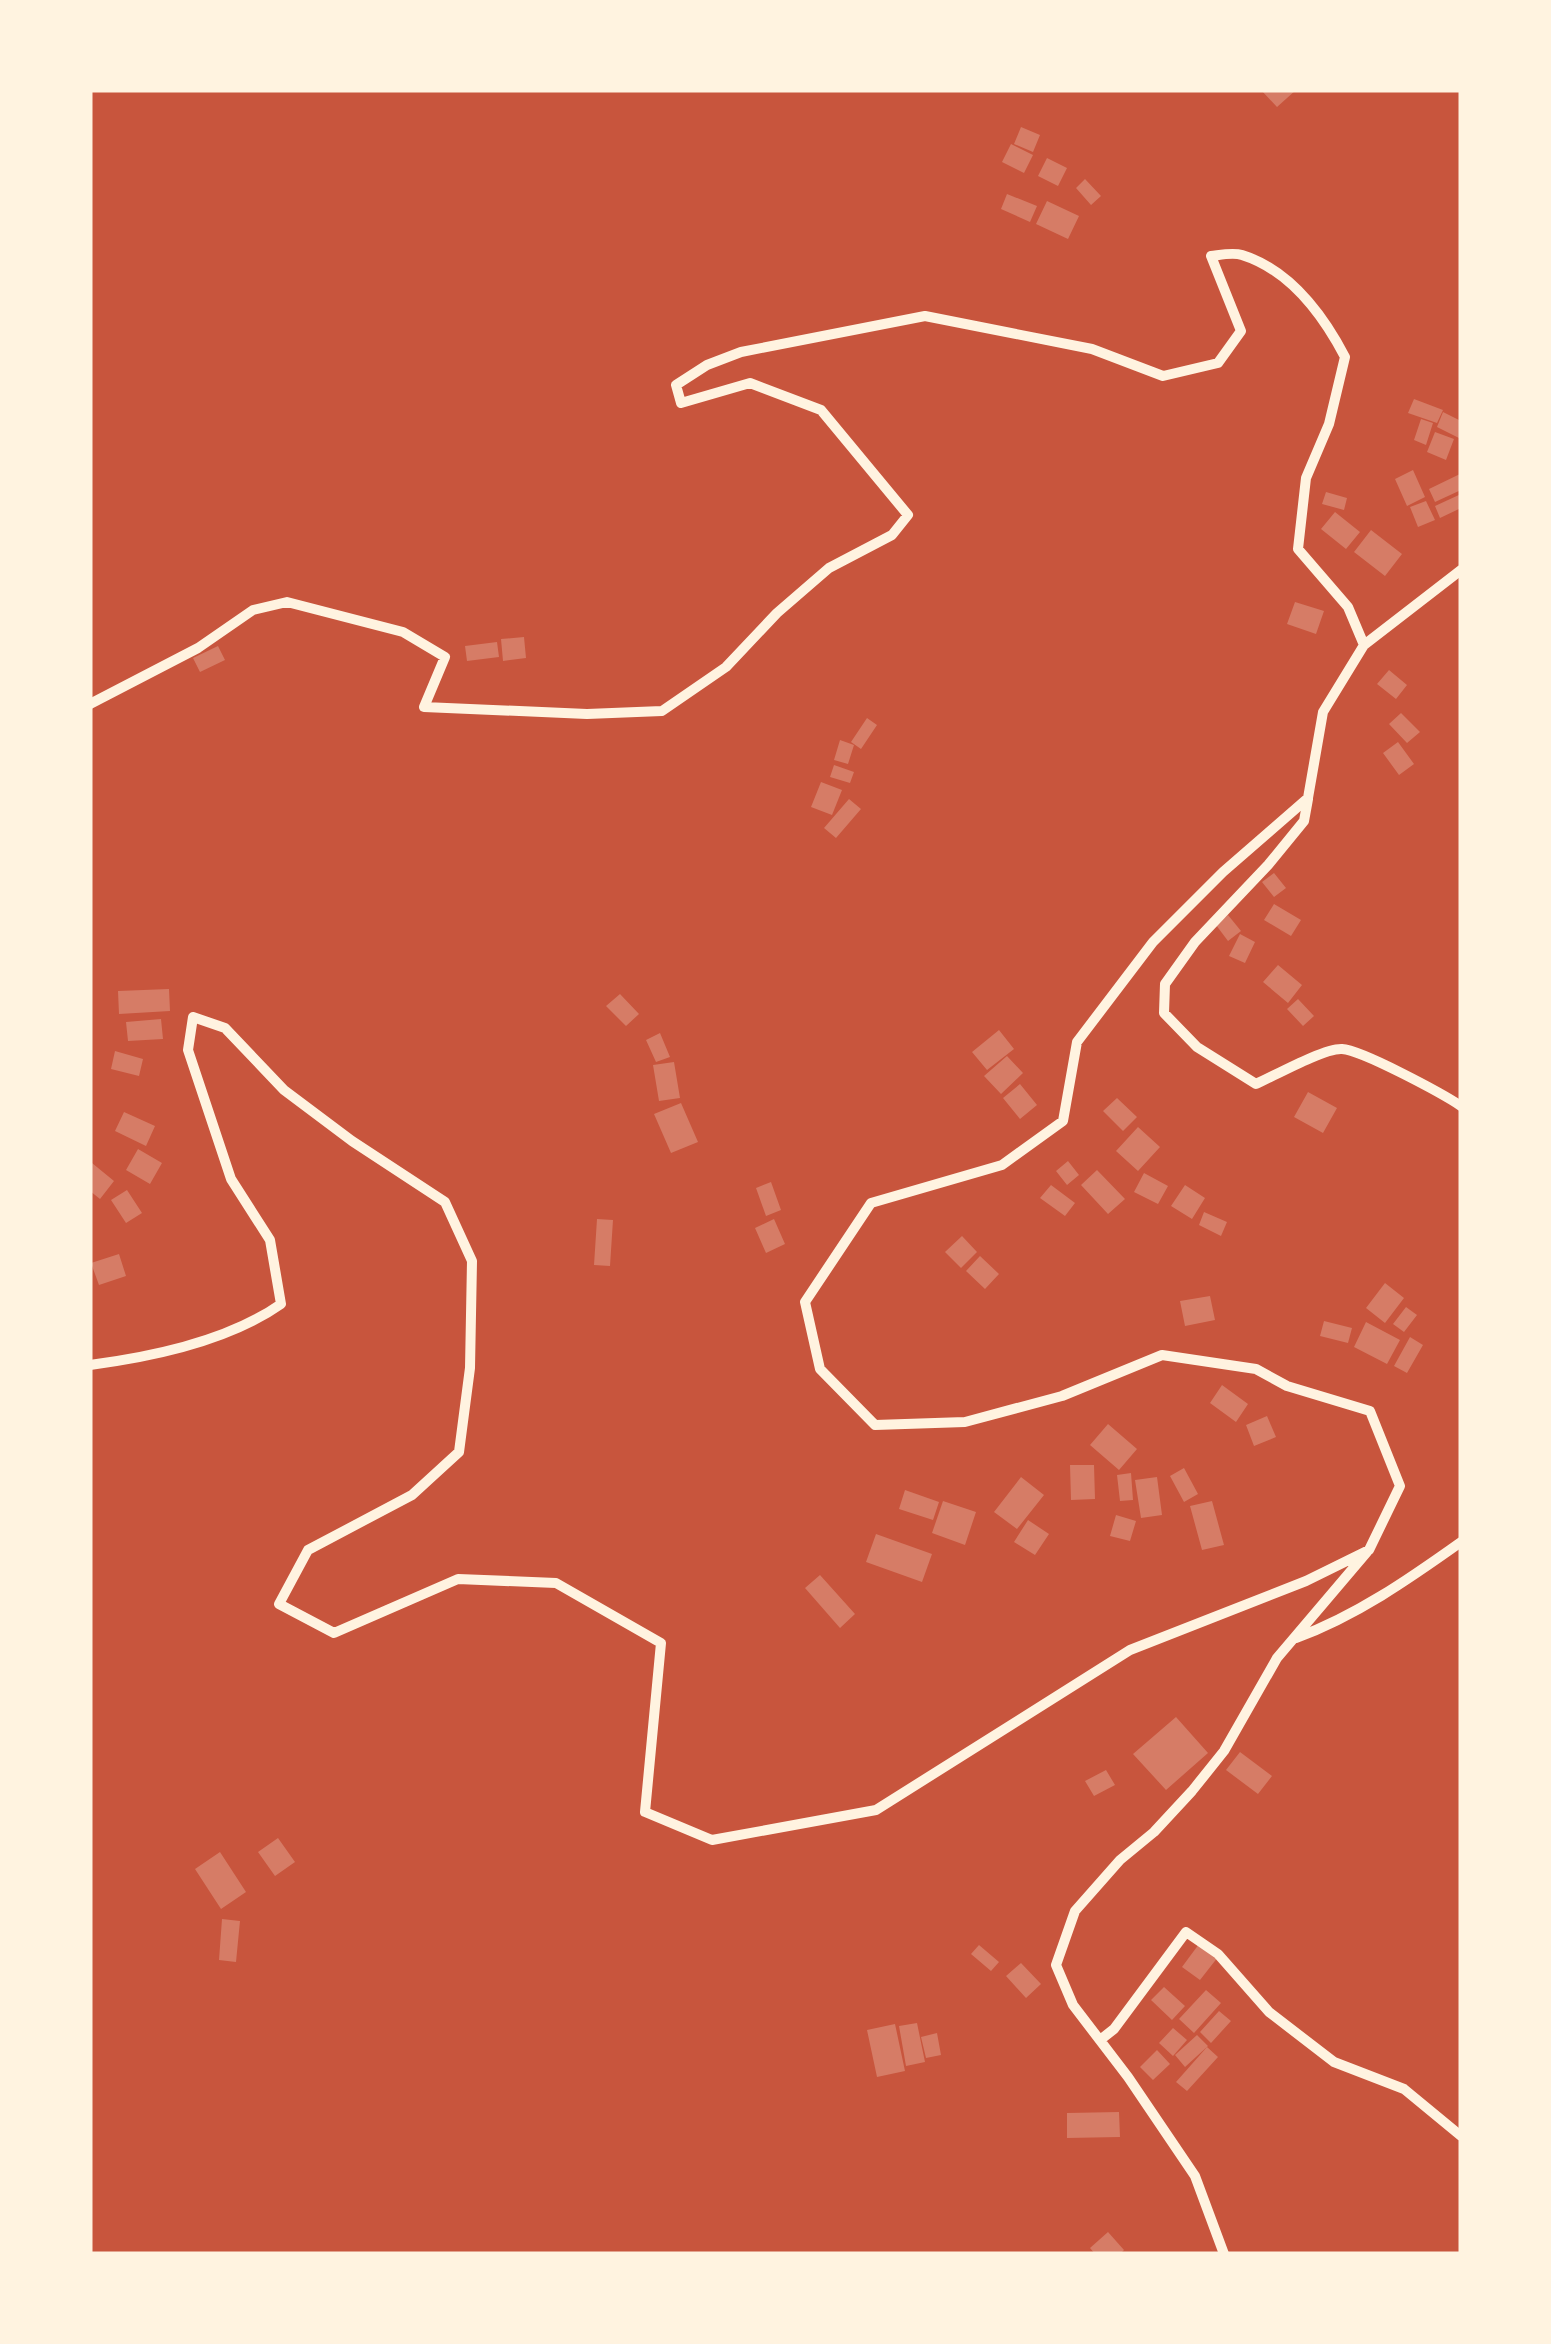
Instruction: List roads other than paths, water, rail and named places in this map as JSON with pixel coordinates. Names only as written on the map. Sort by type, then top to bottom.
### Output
[{"type":"street","points":[[90,704],[198,648],[253,610],[287,602],[403,632],[445,657],[424,708],[587,714],[662,710],[726,667],[777,613],[830,568],[892,535],[908,515],[821,410],[750,383],[682,402],[676,384],[707,365],[741,352],[925,316],[1092,349],[1162,376],[1218,363],[1241,331],[1211,256],[1239,254],[1279,274],[1324,318],[1345,358],[1328,424],[1306,478],[1298,549],[1348,607],[1364,645]]},
{"type":"street","points":[[1461,570],[1364,645],[1323,712],[1304,821],[1206,929],[1165,984],[1164,1013],[1197,1047],[1256,1084],[1342,1049],[1398,1072],[1461,1106]]},
{"type":"street","points":[[1224,2254],[1195,2176],[1073,2006],[1056,1964],[1075,1911],[1120,1860],[1192,1792],[1224,1751],[1277,1658],[1368,1550],[1400,1486],[1370,1411],[1287,1386],[1256,1368],[1162,1355],[1062,1396],[965,1422],[875,1425],[820,1369],[805,1302],[871,1203],[1002,1165],[1063,1120],[1077,1042],[1120,985],[1153,942],[1222,872],[1308,798]]},
{"type":"street","points":[[90,1365],[141,1358],[256,1322],[281,1304],[270,1240],[230,1179],[188,1050],[192,1017],[226,1028],[284,1090],[352,1141],[446,1202],[472,1261],[470,1368],[460,1452],[412,1495],[308,1550],[279,1604],[334,1633],[458,1579],[556,1583],[661,1644],[645,1812],[712,1840],[876,1810],[1130,1650],[1306,1581],[1368,1550]]},
{"type":"street","points":[[1295,1638],[1329,1626],[1461,1542]]},
{"type":"street","points":[[1100,2040],[1114,2028],[1186,1932],[1218,1954],[1268,2012],[1334,2062],[1404,2089],[1461,2136]]}]
